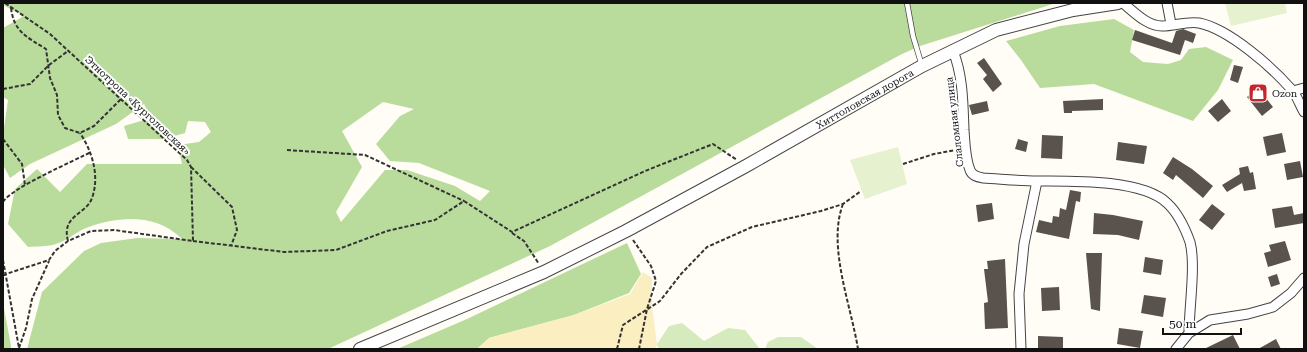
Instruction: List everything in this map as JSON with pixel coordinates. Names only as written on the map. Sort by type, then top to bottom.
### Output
[{"type":"street","name":"Хиттоловская дорога","points":[[360,349],[544,272],[626,231],[746,166],[922,66],[996,30],[1073,10],[1118,3]]},
{"type":"street","points":[[1123,3],[1145,20],[1162,26],[1181,22],[1199,23],[1210,26],[1244,45],[1293,91],[1304,112]]},
{"type":"street","points":[[1167,3],[1171,24]]},
{"type":"street","name":"Слаломная улица","points":[[953,51],[957,61],[966,148],[970,171],[975,176],[1037,181],[1108,184],[1143,189],[1167,202],[1181,220],[1190,244],[1192,277],[1189,310],[1190,333]]},
{"type":"street","points":[[1293,91],[1304,88]]},
{"type":"street","points":[[1021,349],[1019,294],[1024,244],[1037,181]]},
{"type":"street","points":[[1176,349],[1190,333],[1210,320],[1248,314],[1273,307],[1291,293],[1304,278]]},
{"type":"lane","points":[[907,3],[913,36],[922,66]]},
{"type":"path","name":"Этнотропа «Курголовская»","points":[[5,3],[50,34],[187,160],[191,167],[193,241]]},
{"type":"path","points":[[11,7],[13,22],[26,36],[46,49],[50,78],[56,95],[58,115],[65,128],[80,132],[94,126],[121,99]]},
{"type":"path","points":[[3,89],[30,84],[49,65],[68,51]]},
{"type":"path","points":[[68,241],[66,233],[70,221],[92,198],[94,169],[91,152],[80,132]]},
{"type":"path","points":[[3,139],[22,164],[25,185]]},
{"type":"path","points":[[512,232],[645,172],[713,144],[746,166]]},
{"type":"path","points":[[902,164],[934,154],[966,148]]},
{"type":"path","points":[[287,150],[366,155],[464,201],[524,241],[544,272]]},
{"type":"path","points":[[3,202],[6,197],[25,185],[91,152]]},
{"type":"path","points":[[191,167],[232,207],[237,230],[231,246]]},
{"type":"path","points":[[617,349],[623,325],[660,301],[681,274],[707,247],[752,227],[821,211],[843,204],[861,191]]},
{"type":"path","points":[[19,349],[26,328],[32,299],[49,260],[55,251],[68,241],[91,231],[114,230],[284,252],[336,250],[387,231],[435,220],[464,201]]},
{"type":"path","points":[[843,204],[839,215],[837,236],[843,277],[858,349]]},
{"type":"path","points":[[626,231],[651,266],[656,281],[647,309],[639,349]]},
{"type":"path","points":[[3,260],[7,275],[19,349]]},
{"type":"path","points":[[3,275],[7,275],[49,260]]},
{"type":"green space","points":[[3,3],[1056,3],[920,46],[900,55],[550,246],[328,349],[27,349],[42,292],[84,251],[101,243],[137,238],[182,239],[161,225],[149,221],[124,219],[86,228],[56,244],[28,247],[8,224],[15,189],[37,169],[60,192],[87,164],[182,164],[178,145],[199,142],[211,132],[205,122],[188,121],[185,133],[164,139],[128,139],[124,126],[151,118],[144,104],[116,124],[30,164],[10,178],[3,165],[3,135],[8,100],[3,97],[3,28],[24,16],[3,5]],"holes":[[[383,102],[414,109],[400,116],[376,144],[390,161],[419,163],[490,191],[480,201],[455,186],[407,170],[385,170],[341,222],[336,212],[362,167],[342,131]]]},
{"type":"green space","points":[[1225,3],[1285,3],[1287,13],[1231,26]]},
{"type":"green space","points":[[1114,19],[1134,30],[1130,52],[1143,62],[1168,64],[1181,60],[1189,49],[1206,47],[1233,60],[1218,90],[1193,121],[1094,84],[1040,88],[1006,41],[1060,26]]},
{"type":"green space","points":[[898,147],[907,184],[865,199],[850,160]]},
{"type":"green space","points":[[627,243],[641,274],[629,293],[574,315],[489,338],[477,349],[397,349],[467,319]]},
{"type":"green space","points":[[3,303],[11,346],[11,349],[3,349]]},
{"type":"green space","points":[[682,323],[704,341],[728,328],[745,330],[760,349],[659,349],[657,344],[669,326]]},
{"type":"green space","points":[[778,337],[801,337],[818,349],[765,349],[768,342]]},
{"type":"sand","points":[[643,272],[652,278],[652,306],[657,344],[656,349],[477,349],[489,338],[574,315],[630,294]]},
{"type":"building","points":[[1183,29],[1196,34],[1193,43],[1185,40],[1180,55],[1132,40],[1135,30],[1172,43],[1176,31]]},
{"type":"building","points":[[984,58],[1002,84],[993,92],[983,79],[987,75],[977,63]]},
{"type":"building","points":[[1234,65],[1243,67],[1238,83],[1230,80]]},
{"type":"building","points":[[1258,88],[1273,107],[1262,116],[1247,97]]},
{"type":"building","points":[[1103,99],[1103,110],[1072,111],[1072,113],[1064,113],[1063,101]]},
{"type":"building","points":[[1222,99],[1231,111],[1218,122],[1208,111]]},
{"type":"building","points":[[987,101],[989,111],[972,115],[969,105]]},
{"type":"building","points":[[1282,133],[1286,152],[1267,156],[1263,137]]},
{"type":"building","points":[[1042,135],[1063,136],[1062,159],[1041,158]]},
{"type":"building","points":[[1018,139],[1028,142],[1026,152],[1015,149]]},
{"type":"building","points":[[1118,142],[1147,146],[1144,164],[1116,160]]},
{"type":"building","points":[[1173,157],[1192,169],[1213,186],[1203,198],[1176,175],[1173,180],[1163,173]]},
{"type":"building","points":[[1300,161],[1303,177],[1287,180],[1284,164]]},
{"type":"building","points":[[1248,166],[1250,173],[1253,172],[1256,189],[1244,191],[1242,183],[1227,192],[1222,185],[1240,174],[1239,168]]},
{"type":"building","points":[[1070,190],[1081,192],[1080,202],[1076,201],[1069,239],[1036,232],[1039,220],[1052,223],[1053,216],[1059,217],[1060,208],[1066,210]]},
{"type":"building","points":[[992,203],[994,219],[978,222],[976,205]]},
{"type":"building","points":[[1212,204],[1225,214],[1212,230],[1199,220]]},
{"type":"building","points":[[1292,206],[1294,215],[1304,213],[1304,223],[1275,228],[1272,209]]},
{"type":"building","points":[[1094,213],[1143,221],[1139,240],[1118,235],[1093,234]]},
{"type":"building","points":[[1285,241],[1291,260],[1268,267],[1264,253],[1271,251],[1269,245]]},
{"type":"building","points":[[1086,253],[1102,253],[1100,311],[1091,309]]},
{"type":"building","points":[[1145,257],[1163,260],[1161,275],[1143,272]]},
{"type":"building","points":[[1005,259],[1008,328],[985,329],[984,303],[988,302],[984,269],[988,269],[987,261]]},
{"type":"building","points":[[1277,274],[1280,284],[1271,287],[1268,277]]},
{"type":"building","points":[[1059,287],[1060,310],[1042,311],[1041,288]]},
{"type":"building","points":[[1144,295],[1166,298],[1163,317],[1141,313]]},
{"type":"building","points":[[1119,328],[1143,331],[1140,348],[1117,344]]},
{"type":"building","points":[[1233,335],[1240,349],[1204,349]]},
{"type":"building","points":[[1038,336],[1063,337],[1063,349],[1038,349]]},
{"type":"building","points":[[1276,339],[1281,349],[1258,349]]},
{"type":"place","name":"Ozon","points":[[1258,93]]}]
